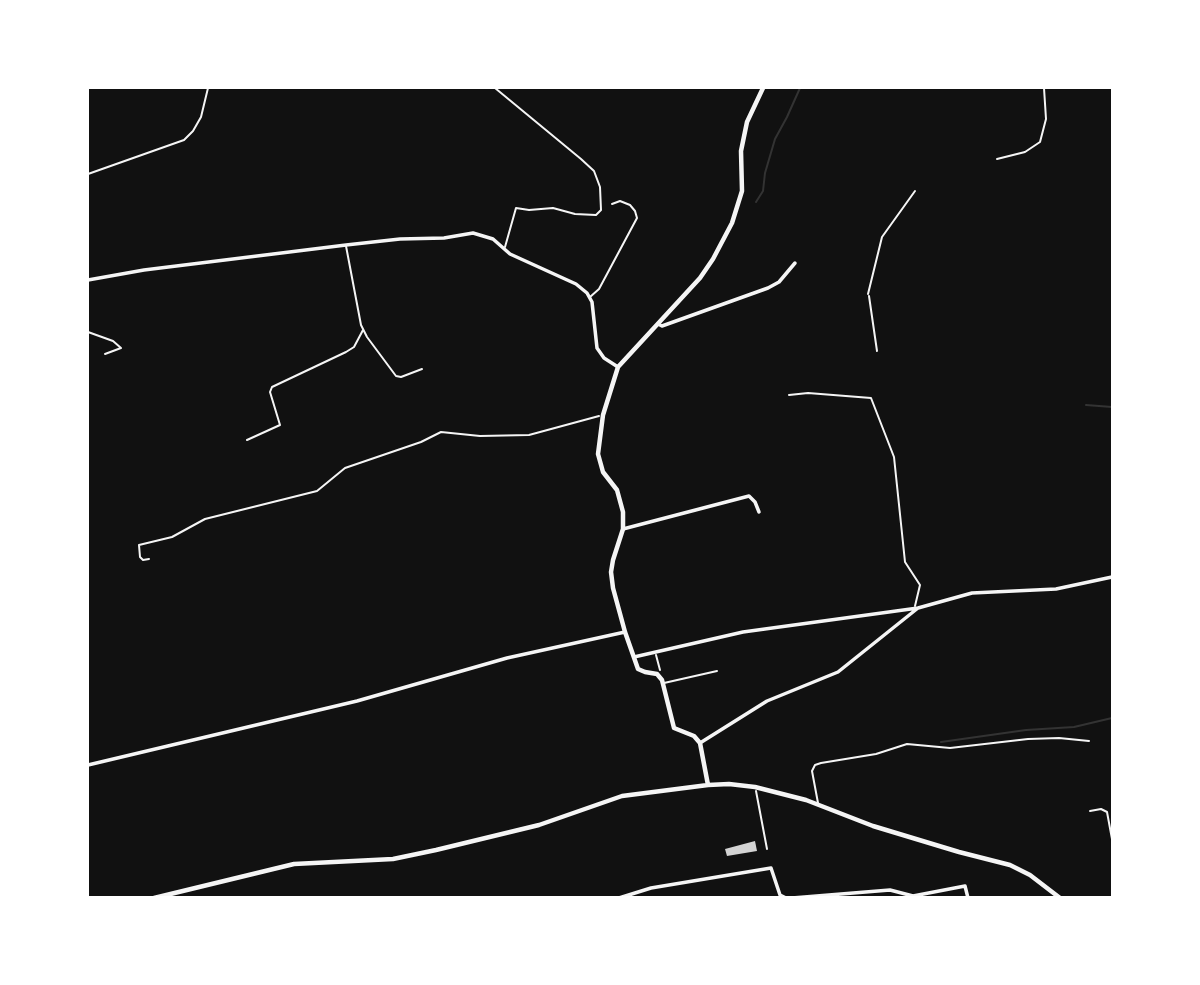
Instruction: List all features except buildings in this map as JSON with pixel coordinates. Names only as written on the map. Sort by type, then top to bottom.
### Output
[{"type":"street","points":[[708,785],[700,743],[694,736],[674,728],[661,680],[655,673],[640,670],[625,632],[611,572],[612,560],[624,528],[623,512],[619,494],[598,460],[603,415],[618,367],[706,270],[732,223],[741,191],[741,151],[747,122],[763,88]]},
{"type":"street","points":[[88,280],[144,270],[346,245],[400,239],[444,238],[473,233],[493,239],[510,254],[576,284],[590,297],[597,348],[604,358],[618,367]]},
{"type":"street","points":[[656,323],[662,326],[768,288],[779,282],[796,263]]},
{"type":"street","points":[[624,528],[749,496],[759,512]]},
{"type":"street","points":[[634,657],[743,632],[916,608],[972,593],[1056,589],[1112,577]]},
{"type":"street","points":[[700,743],[767,701],[838,672],[916,608]]},
{"type":"street","points":[[88,765],[357,701],[507,658],[625,632]]},
{"type":"street","points":[[154,898],[294,864],[393,859],[529,828],[612,798],[708,785],[755,787],[818,803],[873,826],[1010,865],[1030,875],[1060,898]]},
{"type":"street","points":[[619,898],[647,888],[771,868],[780,895],[786,898]]},
{"type":"street","points":[[792,898],[890,890],[911,896],[965,886],[968,898]]},
{"type":"lane","points":[[495,88],[581,159],[594,172],[600,187],[601,210],[596,215],[575,214],[554,208],[529,211],[516,208],[504,249]]},
{"type":"lane","points":[[997,159],[1025,152],[1040,142],[1046,119],[1044,88]]},
{"type":"lane","points":[[590,297],[599,289],[637,218],[630,205],[620,201],[612,204]]},
{"type":"lane","points":[[346,245],[363,330],[396,376],[401,377],[422,369]]},
{"type":"lane","points":[[247,440],[280,425],[270,392],[273,386],[346,352],[354,347],[363,330]]},
{"type":"lane","points":[[88,332],[113,341],[121,348],[105,354]]},
{"type":"lane","points":[[789,395],[808,393],[872,398],[894,457],[905,562],[920,585],[916,608]]},
{"type":"lane","points":[[661,680],[718,671]]},
{"type":"lane","points":[[818,803],[812,771],[821,763],[876,754],[906,744],[950,748],[1028,739],[1089,741]]},
{"type":"lane","points":[[1090,811],[1101,809],[1107,812],[1112,839]]},
{"type":"path","points":[[88,174],[184,140],[199,121],[208,88]]},
{"type":"path","points":[[877,351],[869,295],[882,237],[915,191]]},
{"type":"path","points":[[149,559],[143,560],[140,557],[139,545],[172,537],[205,519],[317,491],[345,468],[421,442],[441,432],[480,436],[529,435],[603,415]]},
{"type":"path","points":[[655,652],[661,680]]},
{"type":"path","points":[[755,787],[767,849]]},
{"type":"waterway","points":[[756,202],[763,191],[775,139],[800,88]]},
{"type":"waterway","points":[[1086,405],[1112,407]]},
{"type":"waterway","points":[[941,742],[1026,730],[1074,727],[1112,718]]}]
